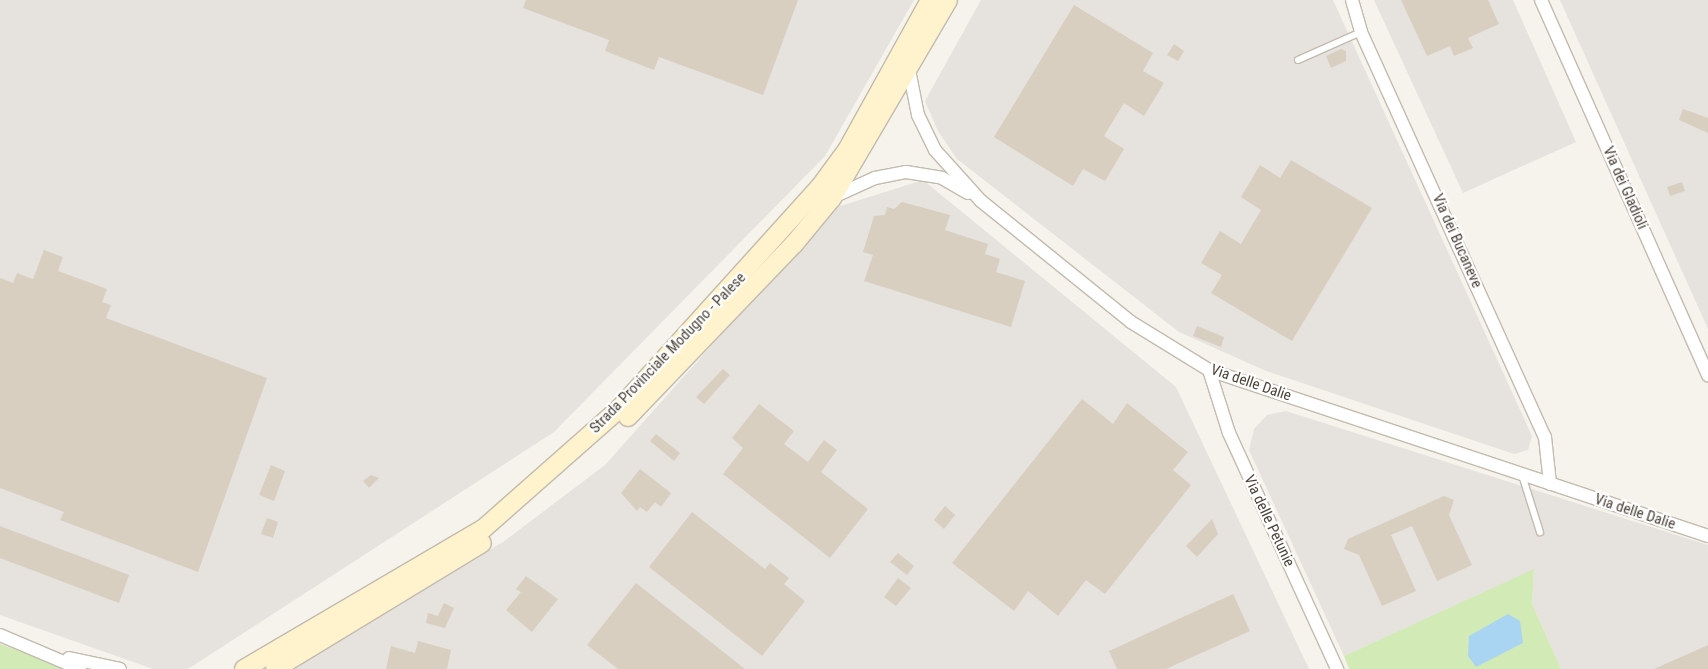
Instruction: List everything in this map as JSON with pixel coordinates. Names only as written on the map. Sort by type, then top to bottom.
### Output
[{"type":"main road","name":"Strada Provinciale Modugno - Palese","points":[[244,669],[483,529],[619,409],[819,188],[847,150],[930,0]]},
{"type":"main road","name":"Strada Provinciale Modugno - Palese","points":[[275,669],[490,539],[538,500],[627,417],[794,244],[832,198],[909,70],[948,0]]},
{"type":"street","name":"Via dei Bucaneve","points":[[1352,0],[1361,32],[1545,436],[1550,484]]},
{"type":"street","name":"Via dei Gladioli","points":[[1541,0],[1708,375]]},
{"type":"street","name":"Via delle Dalie","points":[[909,70],[918,116],[935,150],[981,201],[1131,322],[1209,370],[1708,536]]},
{"type":"street","points":[[832,198],[875,178],[906,172],[942,178],[981,201]]},
{"type":"street","name":"Via delle Petunie","points":[[1209,370],[1229,433],[1337,669]]},
{"type":"street","points":[[0,635],[50,653],[120,669]]},
{"type":"street","points":[[50,653],[80,669]]},
{"type":"lane","points":[[1298,60],[1361,32]]},
{"type":"lane","points":[[1522,474],[1540,532]]},
{"type":"shaded area","points":[[0,0],[914,0],[825,156],[554,432],[188,669],[153,669],[0,615]]},
{"type":"shaded area","points":[[981,0],[1333,0],[1532,436],[1528,450],[1514,454],[1266,371],[1179,332],[957,159],[938,131],[925,101]]},
{"type":"shaded area","points":[[1374,0],[1513,0],[1576,142],[1463,193]]},
{"type":"shaded area","points":[[1560,0],[1708,0],[1708,329]]},
{"type":"shaded area","points":[[923,180],[1176,387],[1309,669],[293,669],[503,542],[605,465],[834,208]]},
{"type":"shaded area","points":[[1286,411],[1708,545],[1708,669],[1561,669],[1532,604],[1534,570],[1344,656],[1249,450],[1254,429],[1267,415]]},
{"type":"green space","points":[[1534,569],[1532,604],[1561,669],[1349,669],[1344,656]]},
{"type":"green space","points":[[0,644],[63,667],[67,669],[0,669]]},
{"type":"water","points":[[1508,614],[1520,621],[1523,643],[1476,667],[1468,656],[1469,636]]},
{"type":"building","points":[[526,0],[798,0],[763,95],[659,57],[654,70],[605,51],[609,40],[523,8]]},
{"type":"building","points":[[1401,0],[1488,0],[1499,24],[1468,38],[1473,48],[1454,56],[1450,46],[1427,56]]},
{"type":"building","points":[[1074,5],[1153,53],[1143,71],[1164,83],[1144,116],[1124,103],[1104,136],[1124,149],[1105,181],[1083,169],[1073,186],[994,137]]},
{"type":"building","points":[[1174,44],[1184,51],[1178,61],[1167,55]]},
{"type":"building","points":[[1341,49],[1346,51],[1346,61],[1331,68],[1326,56]]},
{"type":"building","points":[[1683,109],[1708,118],[1708,133],[1679,120]]},
{"type":"building","points":[[1291,160],[1372,208],[1292,341],[1211,293],[1222,275],[1201,263],[1220,231],[1241,244],[1261,210],[1241,197],[1260,165],[1280,178]]},
{"type":"building","points":[[1682,182],[1685,191],[1670,196],[1667,187]]},
{"type":"building","points":[[902,202],[950,215],[945,230],[988,244],[985,254],[1000,259],[996,272],[1025,281],[1011,327],[864,281],[873,255],[863,252],[874,216],[885,215],[887,207],[894,209]]},
{"type":"building","points":[[44,250],[63,257],[58,271],[107,289],[102,302],[111,305],[106,318],[267,378],[198,572],[60,520],[64,512],[0,488],[0,278],[13,283],[17,273],[33,279]]},
{"type":"building","points":[[1197,326],[1224,337],[1221,347],[1193,336]]},
{"type":"building","points":[[723,369],[730,375],[704,404],[696,397]]},
{"type":"building","points":[[1082,399],[1113,424],[1127,403],[1188,452],[1173,470],[1191,485],[1105,594],[1086,580],[1058,616],[1028,591],[1014,611],[952,563]]},
{"type":"building","points":[[759,404],[794,431],[784,444],[808,462],[824,440],[837,450],[821,472],[868,509],[830,558],[723,474],[743,448],[732,438]]},
{"type":"building","points":[[656,434],[680,453],[674,461],[650,441]]},
{"type":"building","points":[[271,465],[285,471],[274,501],[259,495]]},
{"type":"building","points":[[640,469],[671,493],[661,507],[655,502],[647,512],[640,507],[637,511],[621,493]]},
{"type":"building","points":[[371,475],[379,478],[369,488],[363,481]]},
{"type":"building","points":[[1444,496],[1454,500],[1449,515],[1472,565],[1437,581],[1412,526],[1391,535],[1416,591],[1382,606],[1359,555],[1344,549],[1348,539]]},
{"type":"building","points":[[945,506],[955,515],[944,529],[934,520]]},
{"type":"building","points":[[692,512],[765,569],[770,563],[789,578],[784,584],[805,601],[762,656],[649,567]]},
{"type":"building","points":[[267,518],[278,522],[273,538],[261,534]]},
{"type":"building","points":[[1212,519],[1218,534],[1197,557],[1186,546]]},
{"type":"building","points":[[0,526],[129,575],[119,603],[0,558]]},
{"type":"building","points":[[898,553],[914,566],[907,575],[890,562]]},
{"type":"building","points":[[526,576],[558,599],[532,632],[506,610],[521,592],[516,589]]},
{"type":"building","points":[[898,578],[911,588],[896,606],[884,597]]},
{"type":"building","points":[[636,583],[745,669],[618,669],[587,645]]},
{"type":"building","points":[[1233,594],[1250,631],[1166,669],[1117,669],[1109,651]]},
{"type":"building","points":[[444,603],[454,608],[445,628],[426,623],[428,613],[438,616]]},
{"type":"building","points":[[418,641],[451,650],[447,669],[386,669],[391,646],[415,653]]},
{"type":"building","points":[[1708,645],[1708,669],[1654,669]]}]
